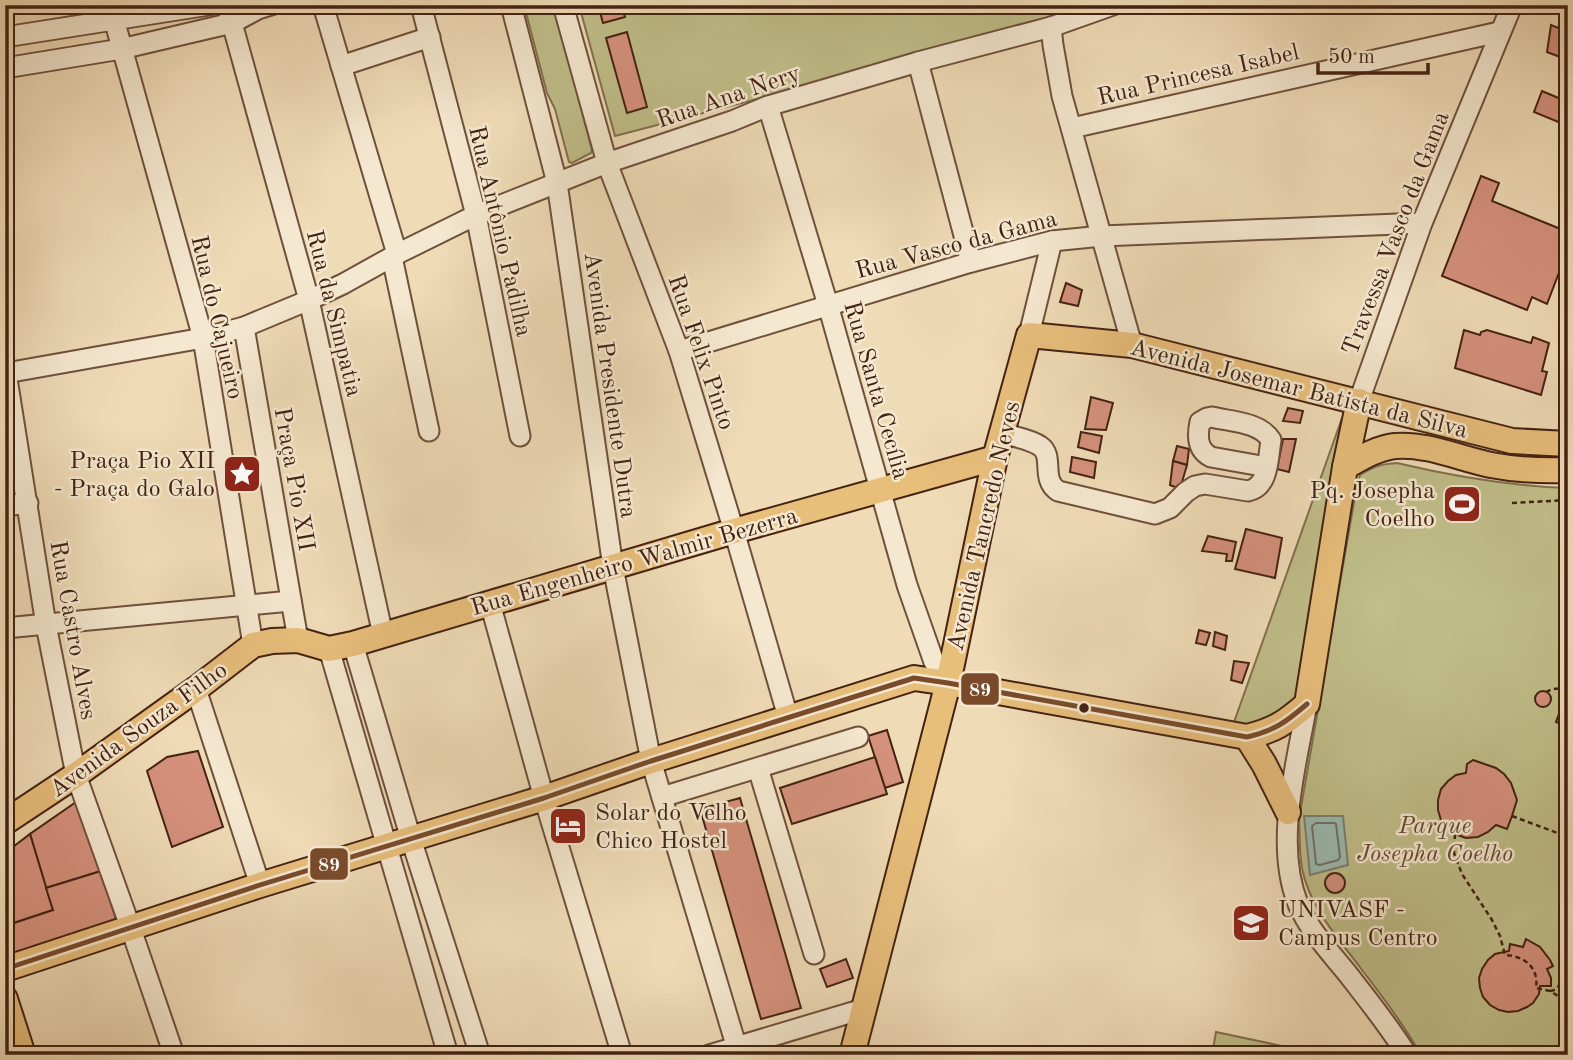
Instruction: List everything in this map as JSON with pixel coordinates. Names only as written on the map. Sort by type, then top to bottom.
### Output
[{"type":"main road","name":"Avenida Josemar Batista da Silva","points":[[1029,335],[1132,345],[1512,441],[1568,444]]},
{"type":"main road","name":"Avenida Tancredo Neves","points":[[852,1055],[948,683],[995,458],[1029,335]]},
{"type":"main road","points":[[5,969],[260,885],[544,798],[651,761],[914,678],[1247,737],[1269,732],[1307,705],[1345,467],[1359,401]]},
{"type":"main road","points":[[1345,467],[1371,452],[1395,446],[1419,447],[1491,465],[1542,471],[1568,470]]},
{"type":"main road","name":"Rua Engenheiro Walmir Bezerra","points":[[263,643],[298,640],[328,649],[353,644],[734,531],[995,458]]},
{"type":"main road","name":"Avenida Souza Filho","points":[[5,822],[263,643]]},
{"type":"main road","points":[[1247,737],[1288,812]]},
{"type":"main road","points":[[5,999],[23,1055]]},
{"type":"street","points":[[5,37],[112,13],[209,5]]},
{"type":"street","points":[[323,5],[394,255],[429,431]]},
{"type":"street","name":"Rua Antônio Padilha","points":[[421,5],[476,215],[520,436]]},
{"type":"street","name":"Avenida Presidente Dutra","points":[[511,5],[557,183],[613,567],[651,761],[738,1050]]},
{"type":"street","name":"Rua Felix Pinto","points":[[563,5],[607,163],[679,351],[788,717]]},
{"type":"street","name":"Rua Ana Nery","points":[[6,373],[203,338],[244,327],[343,284],[394,255],[476,215],[607,163],[732,121],[768,106],[1051,27],[1114,5]]},
{"type":"street","name":"Travessa Vasco da Gama","points":[[1359,401],[1422,223],[1511,5]]},
{"type":"street","points":[[5,68],[121,49],[245,9]]},
{"type":"street","name":"Rua da Simpatia","points":[[245,9],[383,635]]},
{"type":"street","name":"Rua do Cajueiro","points":[[112,13],[203,338],[247,605],[263,643]]},
{"type":"street","points":[[1051,27],[1062,96],[1132,345]]},
{"type":"street","name":"Rua Princesa Isabel","points":[[1072,128],[1499,32]]},
{"type":"street","points":[[341,66],[430,37]]},
{"type":"street","points":[[918,62],[971,262]]},
{"type":"street","name":"Rua Santa Cecília","points":[[768,106],[828,304],[907,585],[934,662],[948,683]]},
{"type":"street","name":"Rua Vasco da Gama","points":[[679,351],[828,304],[1052,241],[1102,236],[1422,223]]},
{"type":"street","name":"Avenida Tancredo Neves","points":[[1029,335],[1052,241]]},
{"type":"street","name":"Praça Pio XII","points":[[244,327],[298,640]]},
{"type":"street","name":"Rua Castro Alves","points":[[5,366],[46,625],[76,775],[174,1055]]},
{"type":"street","points":[[1002,433],[1042,446],[1046,453],[1049,482],[1058,491],[1155,514],[1171,508],[1195,486],[1205,484],[1248,491],[1254,489],[1260,485],[1267,467]]},
{"type":"street","points":[[5,506],[28,503]]},
{"type":"street","points":[[5,628],[291,601]]},
{"type":"street","points":[[490,603],[544,798],[622,1055]]},
{"type":"street","points":[[353,644],[449,1055]]},
{"type":"street","points":[[328,649],[480,1055]]},
{"type":"street","points":[[196,689],[260,885]]},
{"type":"street","points":[[1307,705],[1288,812],[1289,873],[1299,905],[1320,940],[1385,1020],[1407,1055]]},
{"type":"street","points":[[662,797],[858,737]]},
{"type":"street","points":[[758,768],[814,954]]},
{"type":"street","points":[[709,1055],[738,1050],[863,1009]]},
{"type":"path","points":[[1512,503],[1568,500]]},
{"type":"path","points":[[1546,692],[1568,688]]},
{"type":"path","points":[[1560,714],[1564,704],[1568,704]]},
{"type":"path","points":[[1512,816],[1568,836]]},
{"type":"path","points":[[1455,834],[1454,853],[1462,874],[1492,920],[1506,955],[1529,963],[1537,975],[1536,988],[1549,991],[1568,1002]]},
{"type":"path","points":[[1549,991],[1558,987],[1561,982],[1561,967],[1568,965]]},
{"type":"green space","points":[[524,5],[554,5],[592,150],[572,163],[569,162],[555,109],[547,93]]},
{"type":"green space","points":[[579,5],[1104,5],[1104,9],[615,136]]},
{"type":"green space","points":[[1342,418],[1299,698],[1281,711],[1251,725],[1233,725]]},
{"type":"green space","name":"Parque Josepha Coelho","points":[[1397,463],[1482,480],[1568,488],[1568,1055],[1421,1055],[1393,1011],[1326,922],[1306,882],[1300,856],[1299,819],[1357,485],[1360,475],[1369,469]]},
{"type":"green space","points":[[1216,1032],[1282,1046],[1281,1055],[1212,1055]]},
{"type":"water","points":[[1304,816],[1343,816],[1348,865],[1310,875]]},
{"type":"building","points":[[598,5],[621,5],[625,17],[603,23]]},
{"type":"building","points":[[1564,13],[1568,14],[1568,60],[1547,52],[1551,25],[1558,28]]},
{"type":"building","points":[[627,32],[647,107],[627,113],[606,38]]},
{"type":"building","points":[[1542,91],[1568,102],[1568,126],[1534,112]]},
{"type":"building","points":[[1481,176],[1499,183],[1492,201],[1568,232],[1568,249],[1547,304],[1532,297],[1527,310],[1442,276]]},
{"type":"building","points":[[1066,283],[1082,290],[1078,306],[1060,302]]},
{"type":"building","points":[[1464,330],[1480,335],[1487,330],[1531,343],[1533,337],[1549,343],[1542,371],[1547,372],[1541,395],[1455,368]]},
{"type":"building","points":[[1091,397],[1113,403],[1106,430],[1085,429]]},
{"type":"building","points":[[1288,408],[1303,411],[1300,423],[1283,421]]},
{"type":"building","points":[[1081,432],[1102,436],[1099,453],[1078,447]]},
{"type":"building","points":[[1283,439],[1296,439],[1289,472],[1277,469]]},
{"type":"building","points":[[1177,446],[1189,449],[1187,465],[1173,461]]},
{"type":"building","points":[[1072,457],[1096,462],[1094,478],[1070,472]]},
{"type":"building","points":[[1173,461],[1187,465],[1180,489],[1170,485]]},
{"type":"building","points":[[1246,529],[1282,538],[1275,578],[1235,569]]},
{"type":"building","points":[[1208,536],[1236,542],[1232,561],[1226,561],[1227,554],[1202,551]]},
{"type":"building","points":[[1199,630],[1210,633],[1206,645],[1196,643]]},
{"type":"building","points":[[1215,632],[1227,636],[1225,650],[1213,646]]},
{"type":"building","points":[[1234,661],[1249,663],[1242,683],[1231,680]]},
{"type":"building","points":[[1543,691],[1551,699],[1543,707],[1535,699]]},
{"type":"building","points":[[1566,706],[1568,727],[1556,722],[1559,714],[1563,715]]},
{"type":"building","points":[[887,730],[903,782],[885,788],[868,736]]},
{"type":"building","points":[[198,751],[223,827],[172,847],[147,771],[167,757]]},
{"type":"building","points":[[875,757],[887,794],[792,824],[780,788]]},
{"type":"building","points":[[1473,760],[1496,768],[1504,774],[1511,783],[1517,800],[1507,829],[1496,825],[1478,837],[1466,838],[1455,834],[1441,820],[1438,800],[1441,789],[1448,781],[1456,775],[1466,773],[1467,764]]},
{"type":"building","points":[[740,798],[801,1008],[761,1019],[700,809]]},
{"type":"building","points":[[76,802],[101,871],[46,888],[30,834]]},
{"type":"building","points":[[30,834],[53,910],[5,926],[5,853]]},
{"type":"building","points":[[101,871],[117,922],[9,956],[5,943],[5,926],[53,910],[46,888]]},
{"type":"building","points":[[1335,873],[1342,876],[1345,883],[1342,890],[1335,893],[1328,890],[1325,883],[1328,876]]},
{"type":"building","points":[[1526,939],[1540,947],[1550,960],[1553,966],[1547,969],[1551,986],[1540,986],[1539,994],[1527,1007],[1518,1011],[1499,1010],[1483,997],[1479,978],[1482,969],[1495,954],[1509,951],[1510,944],[1523,947]]},
{"type":"building","points":[[846,959],[853,978],[827,987],[820,969]]},
{"type":"transit line","name":"89","points":[[5,969],[260,885],[544,798],[651,761],[914,678],[1247,737],[1279,725],[1307,704]]},
{"type":"place","name":"Praça Pio XII - Praça do Galo","points":[[242,474]]},
{"type":"place","name":"Pq. Josepha Coelho","points":[[1462,504]]},
{"type":"place","name":"Solar do Velho Chico Hostel","points":[[568,826]]},
{"type":"place","name":"UNIVASF - Campus Centro","points":[[1251,923]]}]
